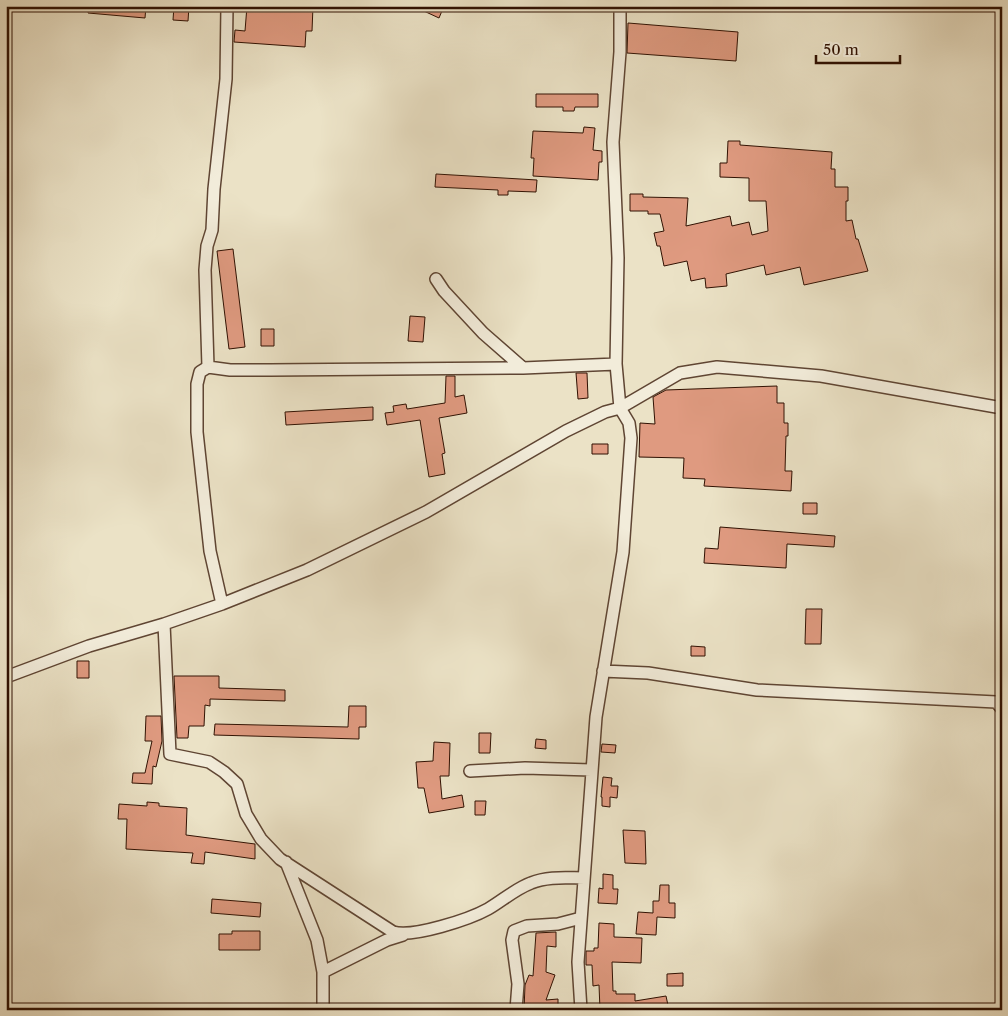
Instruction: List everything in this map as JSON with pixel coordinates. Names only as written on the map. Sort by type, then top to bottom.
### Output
[{"type":"street","points":[[208,367],[205,270],[207,246],[212,230],[214,189],[226,79],[227,6]]},
{"type":"street","points":[[581,1010],[578,962],[591,770],[603,671],[626,527],[631,438],[629,423],[620,408],[616,364],[618,258],[613,142],[620,52],[620,6]]},
{"type":"street","points":[[436,279],[444,291],[484,333],[522,368]]},
{"type":"street","points":[[222,604],[210,551],[198,439],[197,384],[200,372],[208,367],[230,370],[522,368],[616,364]]},
{"type":"street","points":[[6,677],[89,646],[164,624],[222,604],[307,570],[426,512],[566,431],[605,412],[620,408],[680,373],[717,367],[821,376],[1002,408]]},
{"type":"street","points":[[164,624],[170,754],[209,762],[224,772],[237,784],[246,814],[261,839],[286,862],[393,932],[402,935]]},
{"type":"street","points":[[603,671],[648,673],[746,689],[996,702],[1002,709]]},
{"type":"street","points":[[470,771],[525,768],[591,770]]},
{"type":"street","points":[[286,862],[317,940],[323,972],[324,1010]]},
{"type":"street","points":[[323,972],[387,940],[440,927],[486,910],[530,883],[546,878],[584,878]]},
{"type":"street","points":[[516,1010],[518,984],[512,940],[514,932],[527,926],[558,924],[581,918]]},
{"type":"building","points":[[89,6],[146,6],[145,18],[88,13]]},
{"type":"building","points":[[174,6],[189,6],[188,21],[173,20]]},
{"type":"building","points":[[247,6],[313,6],[312,31],[306,31],[305,47],[234,42],[235,30],[245,31]]},
{"type":"building","points":[[413,6],[444,6],[439,18]]},
{"type":"building","points":[[628,23],[738,32],[736,61],[627,53]]},
{"type":"building","points":[[536,94],[598,94],[598,107],[575,107],[574,111],[563,111],[563,107],[536,107]]},
{"type":"building","points":[[584,127],[595,128],[593,150],[602,151],[602,162],[599,162],[598,180],[533,176],[534,158],[531,158],[533,131],[583,133]]},
{"type":"building","points":[[728,141],[740,141],[740,145],[832,152],[831,169],[835,169],[835,187],[848,187],[846,221],[852,220],[856,239],[858,239],[868,271],[804,285],[800,267],[766,275],[764,265],[726,274],[727,286],[706,288],[705,278],[691,281],[687,261],[664,266],[660,246],[657,246],[654,233],[664,231],[660,214],[648,214],[648,211],[630,211],[630,194],[643,194],[643,197],[688,198],[686,226],[730,216],[732,226],[749,222],[752,235],[768,231],[766,201],[749,201],[749,178],[720,177],[720,163],[727,163]]},
{"type":"building","points":[[436,174],[537,180],[536,192],[508,191],[508,195],[498,195],[498,190],[435,187]]},
{"type":"building","points":[[233,249],[245,347],[229,349],[217,251]]},
{"type":"building","points":[[410,316],[425,317],[423,342],[408,341]]},
{"type":"building","points":[[261,329],[274,329],[274,346],[261,346]]},
{"type":"building","points":[[576,373],[587,373],[588,398],[578,399]]},
{"type":"building","points":[[446,376],[455,376],[455,397],[464,395],[467,413],[439,418],[445,453],[442,454],[445,474],[429,477],[420,420],[387,425],[385,413],[394,412],[393,406],[406,404],[407,409],[445,403]]},
{"type":"building","points":[[777,386],[777,403],[784,403],[784,423],[788,423],[785,471],[792,471],[791,491],[704,486],[705,479],[683,478],[684,458],[639,457],[640,423],[655,424],[653,397],[666,390]]},
{"type":"building","points":[[373,407],[373,420],[286,425],[285,412]]},
{"type":"building","points":[[592,444],[608,444],[608,454],[592,454]]},
{"type":"building","points":[[803,503],[817,503],[817,514],[803,514]]},
{"type":"building","points":[[720,527],[835,536],[834,547],[787,544],[786,568],[704,563],[705,548],[718,549]]},
{"type":"building","points":[[806,609],[822,609],[821,644],[805,644]]},
{"type":"building","points":[[691,646],[705,647],[705,656],[691,656]]},
{"type":"building","points":[[77,661],[89,661],[89,678],[77,678]]},
{"type":"building","points":[[174,676],[219,676],[219,688],[285,690],[285,701],[210,699],[210,706],[205,705],[204,726],[189,726],[188,738],[177,738]]},
{"type":"building","points":[[349,706],[366,706],[366,727],[359,727],[359,739],[214,735],[215,724],[348,727]]},
{"type":"building","points":[[146,716],[161,716],[162,741],[156,767],[153,766],[152,784],[132,783],[133,773],[145,773],[152,741],[145,741]]},
{"type":"building","points":[[479,733],[491,733],[490,753],[479,753]]},
{"type":"building","points":[[536,739],[546,740],[546,749],[535,748]]},
{"type":"building","points":[[434,742],[450,743],[449,776],[440,776],[442,799],[462,795],[464,807],[429,813],[424,788],[418,788],[416,762],[433,761]]},
{"type":"building","points":[[602,744],[616,745],[615,753],[601,752]]},
{"type":"building","points":[[603,777],[612,778],[611,786],[618,786],[617,798],[610,797],[610,807],[602,806]]},
{"type":"building","points":[[475,801],[486,801],[485,815],[475,815]]},
{"type":"building","points":[[147,802],[159,803],[159,806],[187,808],[186,835],[255,844],[255,859],[205,852],[204,864],[191,863],[193,853],[126,849],[127,819],[118,819],[119,804],[147,806]]},
{"type":"building","points":[[623,830],[645,831],[646,864],[625,863]]},
{"type":"building","points":[[603,874],[613,875],[613,889],[618,889],[617,904],[598,903],[599,888],[603,889]]},
{"type":"building","points":[[660,885],[669,885],[669,903],[675,903],[675,918],[657,917],[656,935],[636,934],[638,912],[653,913],[653,901],[659,901]]},
{"type":"building","points":[[212,899],[261,903],[260,917],[211,913]]},
{"type":"building","points":[[599,923],[614,924],[614,937],[642,938],[641,963],[612,962],[613,991],[616,991],[616,994],[635,994],[635,1001],[666,996],[669,1010],[600,1010],[599,985],[593,986],[592,965],[586,965],[586,951],[594,951],[594,948],[598,948]]},
{"type":"building","points":[[232,931],[260,931],[260,950],[219,950],[219,934],[232,934]]},
{"type":"building","points":[[556,932],[556,947],[547,946],[546,972],[555,975],[546,1000],[558,999],[558,1008],[524,1010],[525,985],[529,975],[533,976],[536,933]]},
{"type":"building","points":[[683,973],[683,986],[667,986],[667,974]]}]
